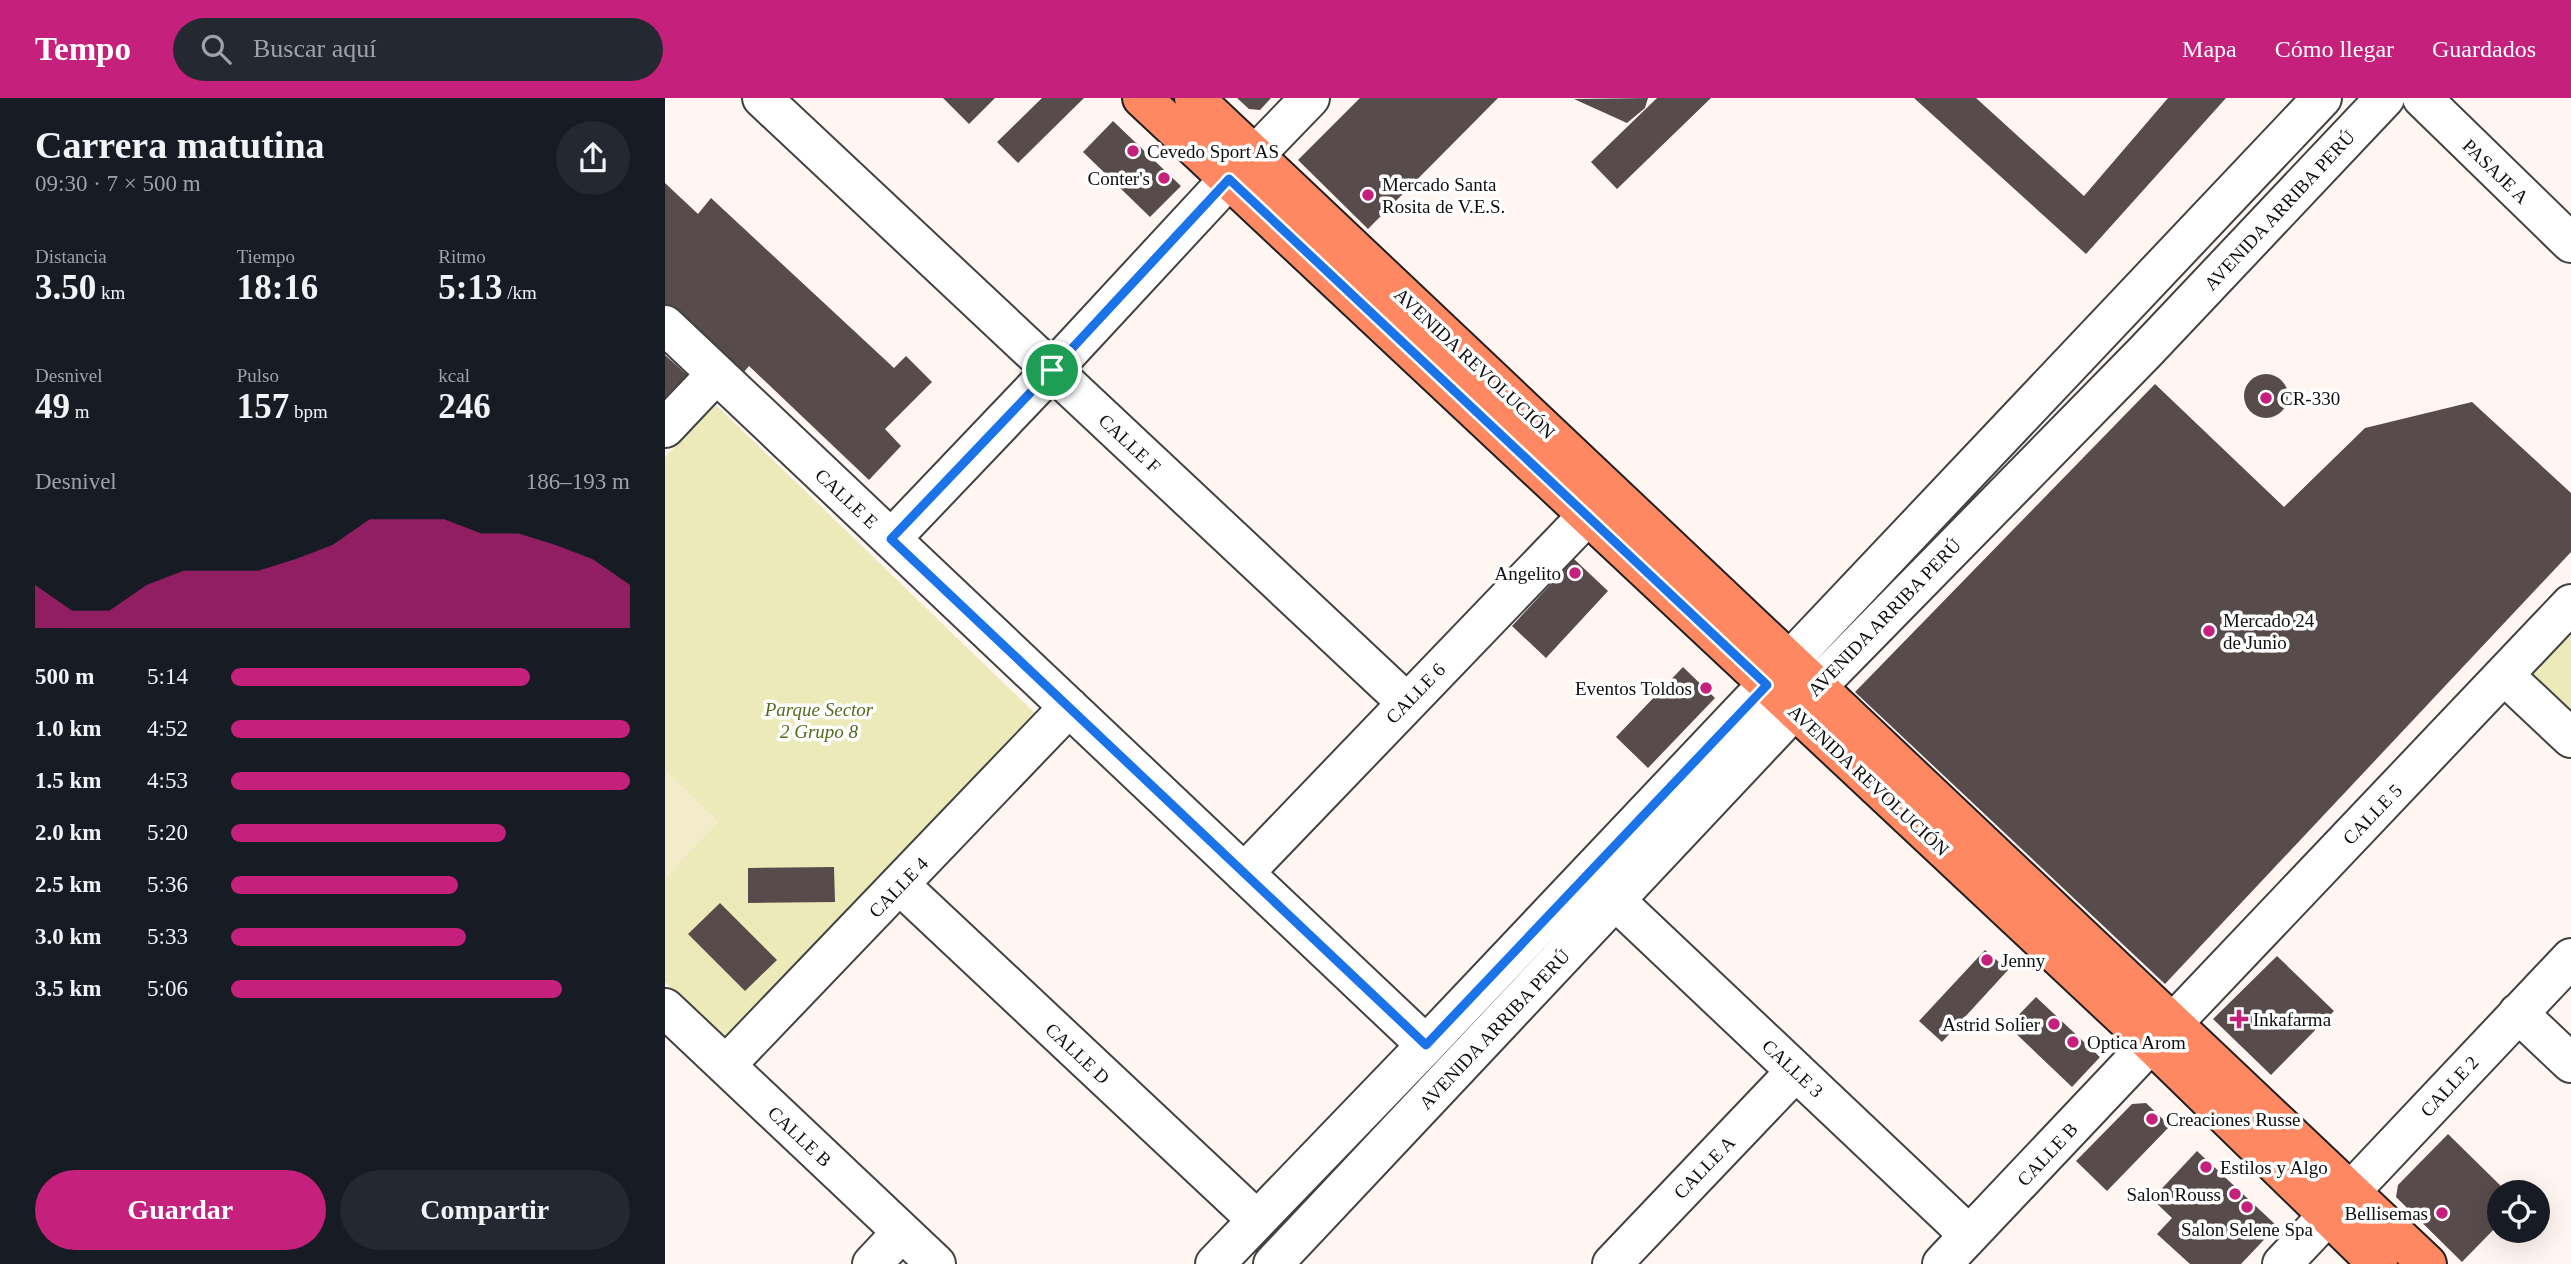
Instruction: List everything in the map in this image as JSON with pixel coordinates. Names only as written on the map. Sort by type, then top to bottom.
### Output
[{"type":"main road","name":"AVENIDA REVOLUCIÓN","points":[[1142,98],[1242,167],[2339,1203],[2427,1264]]},
{"type":"main road","name":"AVENIDA REVOLUCIÓN","points":[[1194,98],[1242,167],[1588,515],[1792,685]]},
{"type":"main road","name":"AVENIDA REVOLUCIÓN","points":[[2339,1203],[2378,1264]]},
{"type":"street","name":"CALLE F","points":[[762,98],[1406,702]]},
{"type":"street","points":[[891,539],[1310,98]]},
{"type":"street","name":"AVENIDA ARRIBA PERÚ","points":[[1215,1264],[1426,1045],[1792,685],[2145,352],[2385,98]]},
{"type":"street","name":"PASAJE A","points":[[2422,98],[2571,243]]},
{"type":"street","points":[[2314,101],[2346,139]]},
{"type":"street","name":"AVENIDA ARRIBA PERÚ","points":[[1289,1258],[1616,901],[1792,685],[2314,101]]},
{"type":"street","name":"CALLE E","points":[[665,325],[1426,1045]]},
{"type":"street","points":[[665,428],[716,374]]},
{"type":"street","name":"CALLE 6","points":[[1244,873],[1588,515]]},
{"type":"street","name":"CALLE 5","points":[[2162,1033],[2571,604]]},
{"type":"street","points":[[2504,675],[2571,738]]},
{"type":"street","name":"CALLE 4","points":[[726,1065],[1069,707]]},
{"type":"street","name":"CALLE D","points":[[900,885],[1257,1220]]},
{"type":"street","name":"CALLE 3","points":[[1616,901],[1969,1236]]},
{"type":"street","name":"CALLE 2","points":[[2339,1203],[2571,958]]},
{"type":"street","name":"CALLE B","points":[[665,1008],[936,1264]]},
{"type":"street","points":[[2518,1013],[2571,1063]]},
{"type":"street","name":"CALLE B","points":[[1942,1264],[2162,1033]]},
{"type":"street","name":"CALLE A","points":[[1612,1264],[1796,1071]]},
{"type":"street","points":[[2282,1264],[2339,1203]]},
{"type":"street","points":[[872,1264],[902,1232]]},
{"type":"green space","name":"Parque Sector 2 Grupo 8","points":[[716,405],[1037,715],[725,1039],[665,982],[665,457]]},
{"type":"green space","points":[[2571,630],[2571,714],[2529,675]]},
{"type":"shaded area","points":[[665,770],[719,822],[665,879]]},
{"type":"building","points":[[943,98],[995,98],[969,124]]},
{"type":"building","points":[[1042,98],[1084,98],[1018,163],[997,142]]},
{"type":"building","points":[[1237,98],[1271,98],[1260,110],[1249,109]]},
{"type":"building","name":"Mercado Santa Rosita de V.E.S.","points":[[1360,98],[1498,98],[1368,229],[1298,160]]},
{"type":"building","points":[[1648,98],[1645,108],[1627,123],[1574,99]]},
{"type":"building","points":[[1657,98],[1711,98],[1617,189],[1591,162]]},
{"type":"building","points":[[1914,98],[1976,98],[2084,196],[2168,98],[2226,98],[2086,254]]},
{"type":"building","points":[[1113,121],[1181,186],[1150,217],[1083,152]]},
{"type":"building","points":[[665,183],[698,214],[711,198],[894,368],[906,356],[932,382],[885,429],[901,446],[869,480],[749,366],[744,372],[699,331],[697,334],[665,306]]},
{"type":"building","points":[[665,355],[692,379],[665,411]]},
{"type":"building","name":"CR-330","points":[[2266,374],[2281,381],[2288,396],[2281,411],[2266,418],[2251,411],[2244,396],[2251,381]]},
{"type":"building","name":"Mercado 24 de Junio","points":[[2155,384],[2284,507],[2365,428],[2472,402],[2571,493],[2571,552],[2165,984],[1855,692]]},
{"type":"building","points":[[1574,559],[1608,591],[1546,658],[1512,626]]},
{"type":"building","points":[[1683,667],[1715,698],[1648,768],[1616,737]]},
{"type":"building","points":[[834,867],[835,902],[748,903],[748,868]]},
{"type":"building","points":[[720,903],[777,960],[745,991],[688,934]]},
{"type":"building","points":[[1985,950],[2008,970],[1942,1042],[1919,1021]]},
{"type":"building","points":[[2277,956],[2334,1011],[2271,1075],[2213,1019]]},
{"type":"building","points":[[2036,997],[2100,1057],[2072,1087],[2008,1026]]},
{"type":"building","points":[[2146,1103],[2170,1126],[2107,1191],[2076,1161],[2132,1104]]},
{"type":"building","points":[[2448,1134],[2495,1180],[2487,1180],[2487,1236],[2462,1262],[2396,1197],[2398,1185]]},
{"type":"building","points":[[2197,1151],[2277,1226],[2241,1264],[2190,1264],[2157,1234],[2172,1218],[2152,1199]]},
{"type":"place","name":"Cevedo Sport AS","points":[[1133,151]]},
{"type":"place","name":"Conter's","points":[[1164,178]]},
{"type":"place","name":"Mercado Santa Rosita de V.E.S.","points":[[1368,195]]},
{"type":"place","name":"CR-330","points":[[2266,398]]},
{"type":"place","name":"Angelito","points":[[1575,573]]},
{"type":"place","name":"Mercado 24 de Junio","points":[[2209,631]]},
{"type":"place","name":"Eventos Toldos","points":[[1706,688]]},
{"type":"place","name":"Jenny","points":[[1987,960]]},
{"type":"place","name":"Inkafarma","points":[[2239,1019]]},
{"type":"place","name":"Astrid Solier","points":[[2054,1024]]},
{"type":"place","name":"Optica Arom","points":[[2073,1042]]},
{"type":"place","name":"Creaciones Russe","points":[[2152,1119]]},
{"type":"place","name":"Estilos y Algo","points":[[2206,1167]]},
{"type":"place","name":"Salon Rouss","points":[[2235,1194]]},
{"type":"place","name":"Salon Selene Spa","points":[[2247,1207]]},
{"type":"place","name":"Bellisemas","points":[[2442,1213]]},
{"type":"route","points":[[1229,179],[1767,685],[1426,1045],[891,539],[1052,370],[1229,179]]}]
